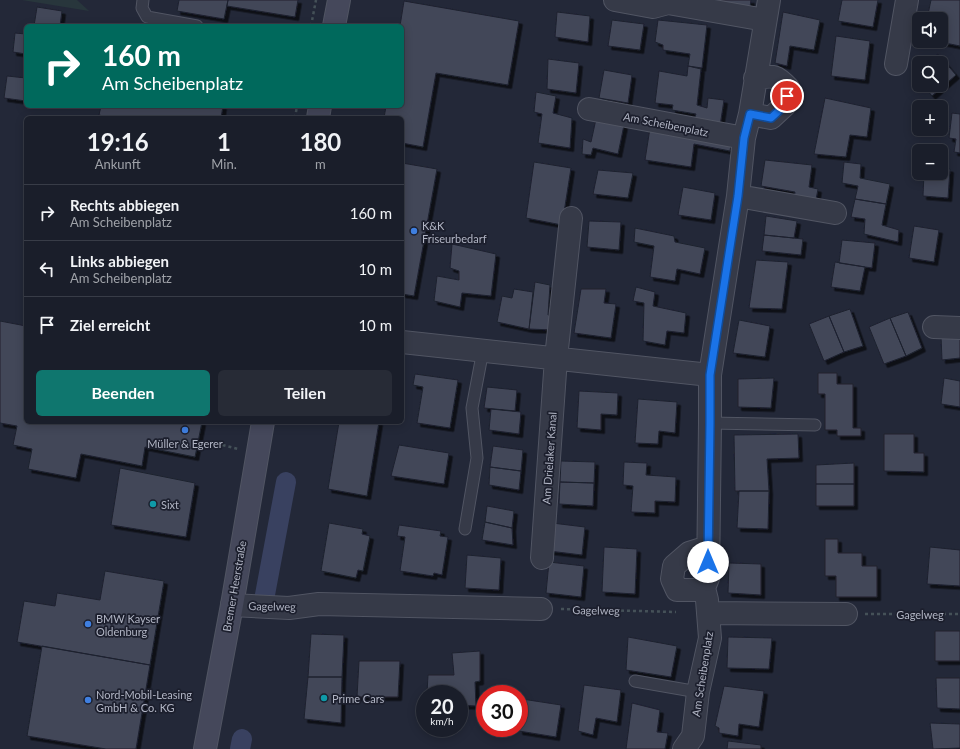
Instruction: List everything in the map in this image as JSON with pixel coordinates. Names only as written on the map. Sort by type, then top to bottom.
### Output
[{"type":"street","points":[[334,24],[339,0]]},
{"type":"street","name":"Am Scheibenplatz","points":[[615,0],[653,7],[668,3],[767,10],[750,114],[744,138],[738,196],[710,375],[708,578],[704,588],[709,613],[710,638],[698,692],[693,745]]},
{"type":"street","points":[[896,64],[907,0]]},
{"type":"street","points":[[750,114],[771,118],[785,105],[788,88],[779,78],[769,76],[755,78]]},
{"type":"street","name":"Am Scheibenplatz","points":[[589,109],[744,138]]},
{"type":"street","points":[[738,196],[835,213]]},
{"type":"street","name":"Am Drielaker Kanal","points":[[542,558],[556,358],[571,218]]},
{"type":"street","points":[[934,327],[960,328]]},
{"type":"street","points":[[404,342],[710,375]]},
{"type":"street","name":"Bremer Heerstraße","points":[[205,749],[232,605],[263,424]]},
{"type":"street","points":[[704,588],[694,590],[678,590],[672,580],[674,566],[689,553],[708,547]]},
{"type":"street","name":"Gagelweg","points":[[232,605],[289,608],[319,604],[540,609]]},
{"type":"street","points":[[709,613],[846,614]]},
{"type":"lane","points":[[143,0],[142,8],[147,16],[187,24]]},
{"type":"lane","points":[[465,529],[477,458],[472,408],[483,350]]},
{"type":"lane","points":[[710,423],[815,425]]},
{"type":"lane","points":[[635,681],[698,692]]},
{"type":"path","points":[[311,24],[316,0]]},
{"type":"path","points":[[211,442],[238,449]]},
{"type":"path","name":"Gagelweg","points":[[540,609],[677,612]]},
{"type":"path","name":"Gagelweg","points":[[846,614],[960,614]]},
{"type":"shaded area","points":[[22,0],[77,0],[89,11]]},
{"type":"building","points":[[179,0],[228,0],[224,19],[177,11]]},
{"type":"building","points":[[228,0],[298,0],[295,17],[227,6]]},
{"type":"building","points":[[708,0],[751,0],[750,7]]},
{"type":"building","points":[[842,0],[878,0],[873,27],[838,21]]},
{"type":"building","points":[[931,0],[960,0],[960,46],[948,44],[948,12],[928,12]]},
{"type":"building","points":[[404,1],[519,21],[508,85],[436,73],[423,147],[404,143],[404,116],[384,116],[386,108],[404,108],[404,24],[400,24]]},
{"type":"building","points":[[37,7],[62,11],[60,24],[34,24]]},
{"type":"building","points":[[557,12],[590,16],[588,42],[555,37]]},
{"type":"building","points":[[783,12],[820,20],[814,50],[790,46],[787,66],[775,63]]},
{"type":"building","points":[[612,20],[644,24],[640,50],[608,46]]},
{"type":"building","points":[[658,20],[707,25],[702,68],[688,66],[690,54],[663,50],[663,45],[655,42]]},
{"type":"building","points":[[15,33],[24,34],[24,54],[13,52]]},
{"type":"building","points":[[836,36],[870,41],[865,80],[831,76]]},
{"type":"building","points":[[548,59],[579,63],[576,93],[547,89]]},
{"type":"building","points":[[688,66],[701,69],[697,105],[707,108],[708,98],[724,100],[720,126],[694,120],[696,114],[672,110],[673,105],[655,103],[659,71],[687,76]]},
{"type":"building","points":[[948,66],[956,75],[948,82]]},
{"type":"building","points":[[604,70],[632,75],[628,103],[599,98]]},
{"type":"building","points":[[7,76],[24,78],[24,101],[4,98]]},
{"type":"building","points":[[536,92],[556,96],[553,113],[572,118],[570,148],[538,143],[542,114],[534,112]]},
{"type":"building","points":[[929,92],[937,92],[932,96]]},
{"type":"building","points":[[825,98],[871,108],[867,137],[850,135],[846,157],[814,154]]},
{"type":"building","points":[[101,108],[223,108],[221,116],[99,115]]},
{"type":"building","points":[[952,113],[960,114],[960,153],[954,152],[956,139],[949,138]]},
{"type":"building","points":[[596,119],[624,125],[618,154],[593,148],[591,155],[582,154],[583,139],[591,142]]},
{"type":"building","points":[[650,128],[732,138],[730,151],[694,144],[691,167],[645,160]]},
{"type":"building","points":[[765,160],[812,165],[809,187],[818,189],[815,205],[794,201],[795,192],[761,186]]},
{"type":"building","points":[[534,162],[571,168],[562,225],[526,218]]},
{"type":"building","points":[[844,162],[861,164],[860,178],[890,184],[886,204],[855,199],[858,186],[842,183]]},
{"type":"building","name":"K&K Friseurbedarf","points":[[404,163],[437,169],[414,296],[404,294]]},
{"type":"building","points":[[948,169],[950,169],[948,198],[923,196],[924,180],[948,180]]},
{"type":"building","points":[[598,170],[633,173],[628,198],[593,194]]},
{"type":"building","points":[[683,187],[715,193],[711,220],[678,215]]},
{"type":"building","points":[[855,199],[886,204],[882,225],[899,230],[898,242],[864,234],[865,219],[851,217]]},
{"type":"building","points":[[766,216],[797,221],[794,238],[764,235]]},
{"type":"building","points":[[589,221],[621,222],[619,250],[587,247]]},
{"type":"building","points":[[914,226],[939,230],[934,262],[909,258]]},
{"type":"building","points":[[635,228],[674,236],[675,242],[705,248],[700,274],[677,269],[675,281],[650,277],[654,246],[634,242]]},
{"type":"building","points":[[764,235],[803,239],[801,255],[762,251]]},
{"type":"building","points":[[842,240],[875,243],[872,268],[839,263]]},
{"type":"building","points":[[452,244],[496,254],[491,296],[462,293],[460,307],[434,301],[437,276],[459,280],[459,271],[450,268]]},
{"type":"building","points":[[756,260],[788,262],[782,309],[749,308]]},
{"type":"building","points":[[835,262],[865,267],[860,291],[831,287]]},
{"type":"building","points":[[535,282],[550,285],[548,315],[555,316],[553,330],[529,329]]},
{"type":"building","points":[[636,287],[655,292],[653,306],[686,313],[684,333],[667,331],[665,345],[643,341],[644,303],[633,301]]},
{"type":"building","points":[[514,289],[533,292],[529,329],[497,322],[502,296],[512,298]]},
{"type":"building","points":[[581,289],[606,289],[604,303],[616,304],[611,338],[574,333]]},
{"type":"building","points":[[850,309],[863,346],[844,352],[829,316]]},
{"type":"building","points":[[908,312],[922,348],[906,356],[890,318]]},
{"type":"building","points":[[829,316],[844,352],[824,361],[809,324]]},
{"type":"building","points":[[890,318],[906,356],[884,364],[869,327]]},
{"type":"building","points":[[739,320],[770,326],[765,357],[733,353]]},
{"type":"building","points":[[0,321],[24,326],[24,424],[202,424],[195,457],[145,447],[142,466],[81,454],[76,478],[28,469],[32,449],[13,445],[17,426],[0,423]]},
{"type":"building","points":[[960,332],[960,358],[942,360],[941,336]]},
{"type":"building","points":[[818,373],[837,373],[837,384],[853,384],[853,428],[861,428],[861,436],[837,436],[837,430],[825,430],[825,394],[818,394]]},
{"type":"building","points":[[415,374],[458,380],[450,428],[417,423],[423,387],[413,385]]},
{"type":"building","points":[[774,378],[771,408],[738,407],[738,379]]},
{"type":"building","points":[[944,378],[960,381],[960,407],[941,404]]},
{"type":"building","points":[[487,387],[517,390],[515,411],[484,408]]},
{"type":"building","points":[[579,391],[618,393],[617,415],[601,414],[601,430],[577,428]]},
{"type":"building","points":[[638,399],[677,402],[675,433],[659,431],[658,444],[635,443]]},
{"type":"building","points":[[491,409],[521,412],[519,434],[489,430]]},
{"type":"building","points":[[339,424],[379,424],[367,496],[328,489]]},
{"type":"building","points":[[798,434],[799,458],[767,459],[769,491],[735,491],[734,435]]},
{"type":"building","points":[[884,434],[914,434],[914,453],[924,453],[924,472],[884,471]]},
{"type":"building","points":[[399,445],[449,453],[444,484],[391,476]]},
{"type":"building","points":[[493,446],[523,450],[521,471],[490,467]]},
{"type":"building","points":[[561,461],[595,462],[594,483],[560,482]]},
{"type":"building","points":[[624,462],[647,463],[646,475],[676,477],[675,502],[655,501],[655,513],[631,512],[633,486],[623,485]]},
{"type":"building","points":[[854,463],[854,484],[816,484],[816,465]]},
{"type":"building","points":[[490,467],[521,471],[519,490],[489,485]]},
{"type":"building","name":"Sixt","points":[[120,468],[195,483],[186,537],[111,525]]},
{"type":"building","points":[[560,482],[594,483],[593,506],[559,504]]},
{"type":"building","points":[[816,484],[854,484],[854,506],[816,506]]},
{"type":"building","points":[[739,491],[769,491],[768,529],[737,528]]},
{"type":"building","points":[[487,506],[514,511],[512,528],[485,522]]},
{"type":"building","points":[[485,522],[512,528],[513,545],[482,540]]},
{"type":"building","points":[[329,523],[363,529],[362,534],[370,536],[363,571],[358,570],[356,578],[321,571]]},
{"type":"building","points":[[552,523],[585,527],[582,555],[549,551]]},
{"type":"building","points":[[399,525],[441,531],[440,536],[448,537],[442,575],[434,573],[433,576],[400,571],[405,537],[397,536]]},
{"type":"building","points":[[825,539],[838,539],[838,553],[862,553],[862,566],[877,566],[877,597],[836,597],[836,576],[825,576]]},
{"type":"building","points":[[604,547],[637,549],[635,594],[602,592]]},
{"type":"building","points":[[930,547],[960,550],[960,586],[927,584]]},
{"type":"building","points":[[467,555],[501,558],[499,590],[465,588]]},
{"type":"building","points":[[549,562],[584,566],[581,597],[546,593]]},
{"type":"building","points":[[729,563],[761,564],[761,595],[728,593]]},
{"type":"building","name":"BMW Kayser Oldenburg","points":[[105,571],[164,581],[150,665],[17,642],[24,601],[55,606],[57,593],[100,600]]},
{"type":"building","points":[[935,631],[960,631],[960,661],[935,661]]},
{"type":"building","name":"Prime Cars","points":[[311,634],[344,635],[342,677],[308,677]]},
{"type":"building","points":[[628,637],[677,646],[671,677],[626,670]]},
{"type":"building","points":[[728,637],[772,638],[769,669],[727,668]]},
{"type":"building","name":"Nord-Mobil-Leasing GmbH & Co. KG","points":[[42,646],[150,665],[136,749],[106,749],[27,736]]},
{"type":"building","points":[[480,651],[480,681],[475,682],[476,706],[468,706],[468,685],[427,685],[428,675],[454,675],[452,653]]},
{"type":"building","points":[[359,661],[400,661],[398,697],[357,697]]},
{"type":"building","name":"Prime Cars","points":[[308,677],[342,677],[341,723],[304,719]]},
{"type":"building","points":[[936,678],[960,678],[960,709],[937,708]]},
{"type":"building","points":[[584,685],[621,690],[617,722],[596,718],[593,735],[578,731]]},
{"type":"building","points":[[724,686],[764,691],[759,727],[739,724],[738,736],[719,733],[719,728],[715,726]]},
{"type":"building","points":[[528,700],[561,705],[556,737],[528,732]]},
{"type":"building","points":[[632,703],[660,710],[657,732],[668,733],[665,749],[626,749]]},
{"type":"building","points":[[930,723],[960,724],[960,748],[933,749]]},
{"type":"building","points":[[728,741],[761,745],[761,749],[727,749]]},
{"type":"waterway","points":[[264,600],[286,482]]},
{"type":"waterway","points":[[240,749],[242,739]]},
{"type":"place","name":"K&K Friseurbedarf","points":[[414,231]]},
{"type":"place","name":"Müller & Egerer","points":[[185,430]]},
{"type":"place","name":"Sixt","points":[[153,504]]},
{"type":"place","name":"BMW Kayser Oldenburg","points":[[88,624]]},
{"type":"place","name":"Prime Cars","points":[[324,698]]},
{"type":"place","name":"Nord-Mobil-Leasing GmbH & Co. KG","points":[[88,700]]},
{"type":"route","points":[[708,562],[710,375],[738,196],[744,138],[750,114],[771,118],[785,105],[787,96]]}]
